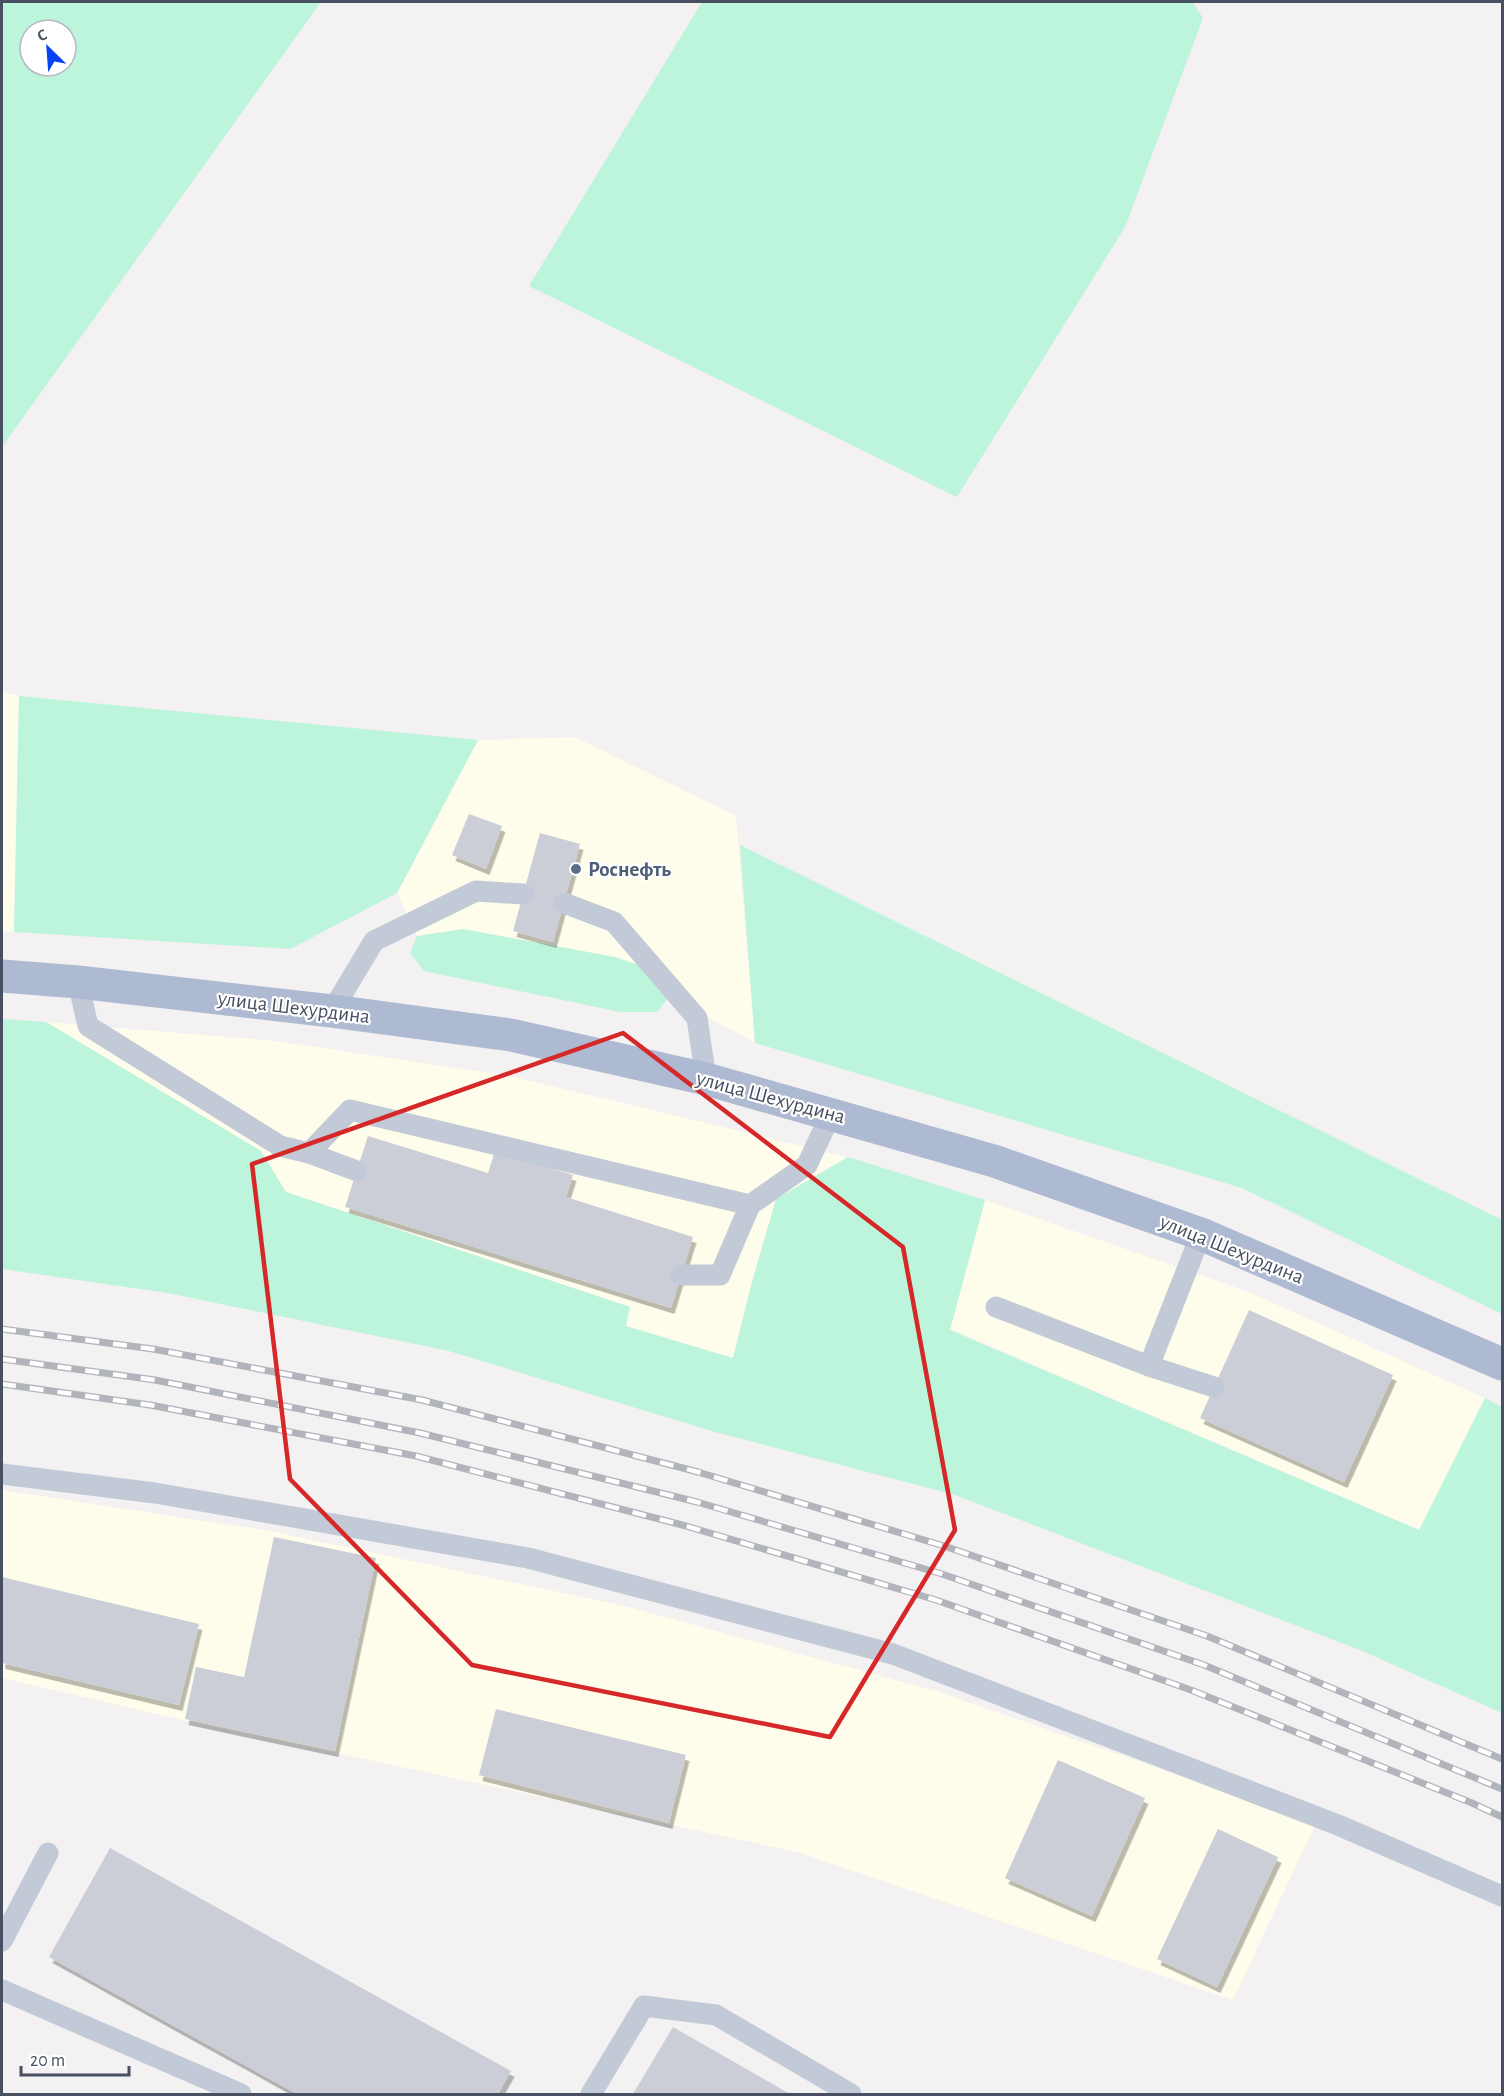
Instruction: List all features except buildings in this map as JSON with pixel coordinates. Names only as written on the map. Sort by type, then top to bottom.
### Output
[{"type":"main road","name":"улица Шехурдина","points":[[2,976],[78,982],[332,1011],[511,1035],[706,1079],[994,1161],[1201,1234],[1503,1364]]},
{"type":"lane","points":[[332,1011],[374,941],[476,891],[523,894]]},
{"type":"lane","points":[[564,903],[614,922],[697,1018],[706,1079]]},
{"type":"lane","points":[[78,982],[88,1026],[280,1146],[309,1153],[357,1171]]},
{"type":"lane","points":[[309,1153],[350,1110],[750,1205]]},
{"type":"lane","points":[[681,1275],[720,1275],[750,1205],[807,1165],[831,1114]]},
{"type":"lane","points":[[1149,1366],[1201,1234]]},
{"type":"lane","points":[[996,1307],[1149,1366],[1215,1387]]},
{"type":"lane","points":[[2,1474],[155,1493],[528,1558],[893,1654],[1338,1825],[1503,1896]]},
{"type":"lane","points":[[2,1941],[48,1852]]},
{"type":"lane","points":[[2,1990],[241,2094]]},
{"type":"lane","points":[[591,2094],[644,2006],[716,2014],[851,2094]]},
{"type":"highlighted area","points":[[623,1033],[903,1247],[955,1530],[830,1737],[472,1665],[290,1479],[252,1164]]},
{"type":"shaded area","points":[[2,692],[19,696],[14,932],[2,931]]},
{"type":"shaded area","name":"Роснефть","points":[[575,737],[736,816],[755,1043],[670,996],[417,936],[397,893],[478,740]]},
{"type":"shaded area","points":[[46,1022],[276,1041],[510,1076],[848,1157],[776,1200],[733,1358],[625,1326],[630,1307],[285,1192],[260,1151]]},
{"type":"shaded area","points":[[985,1200],[1249,1292],[1485,1398],[1420,1530],[950,1329]]},
{"type":"shaded area","points":[[2,1490],[270,1531],[625,1606],[936,1691],[1316,1823],[1233,2000],[797,1852],[183,1720],[2,1678]]},
{"type":"green space","points":[[2,2],[321,2],[2,447]]},
{"type":"green space","points":[[702,2],[1192,2],[1203,18],[1125,227],[957,497],[529,286]]},
{"type":"green space","points":[[19,696],[478,740],[397,893],[290,949],[14,932]]},
{"type":"green space","points":[[740,845],[1502,1220],[1502,1314],[1242,1188],[755,1043]]},
{"type":"green space","points":[[463,929],[615,957],[659,972],[670,996],[657,1012],[620,1012],[424,971],[410,953],[417,936]]},
{"type":"green space","points":[[2,1019],[46,1022],[261,1151],[286,1192],[630,1307],[626,1326],[733,1358],[776,1199],[848,1157],[985,1200],[950,1330],[1419,1530],[1485,1398],[1502,1407],[1502,1713],[1360,1650],[955,1495],[715,1432],[449,1351],[168,1293],[2,1269]]},
{"type":"railway","points":[[2,1329],[153,1349],[422,1400],[698,1472],[944,1546],[1207,1636],[1502,1759]]},
{"type":"railway","points":[[2,1359],[155,1380],[420,1433],[697,1502],[942,1574],[1204,1665],[1502,1789]]},
{"type":"railway","points":[[2,1384],[150,1405],[416,1456],[686,1526],[936,1600],[1191,1690],[1502,1817]]},
{"type":"place","name":"Роснефть","points":[[576,869]]}]
